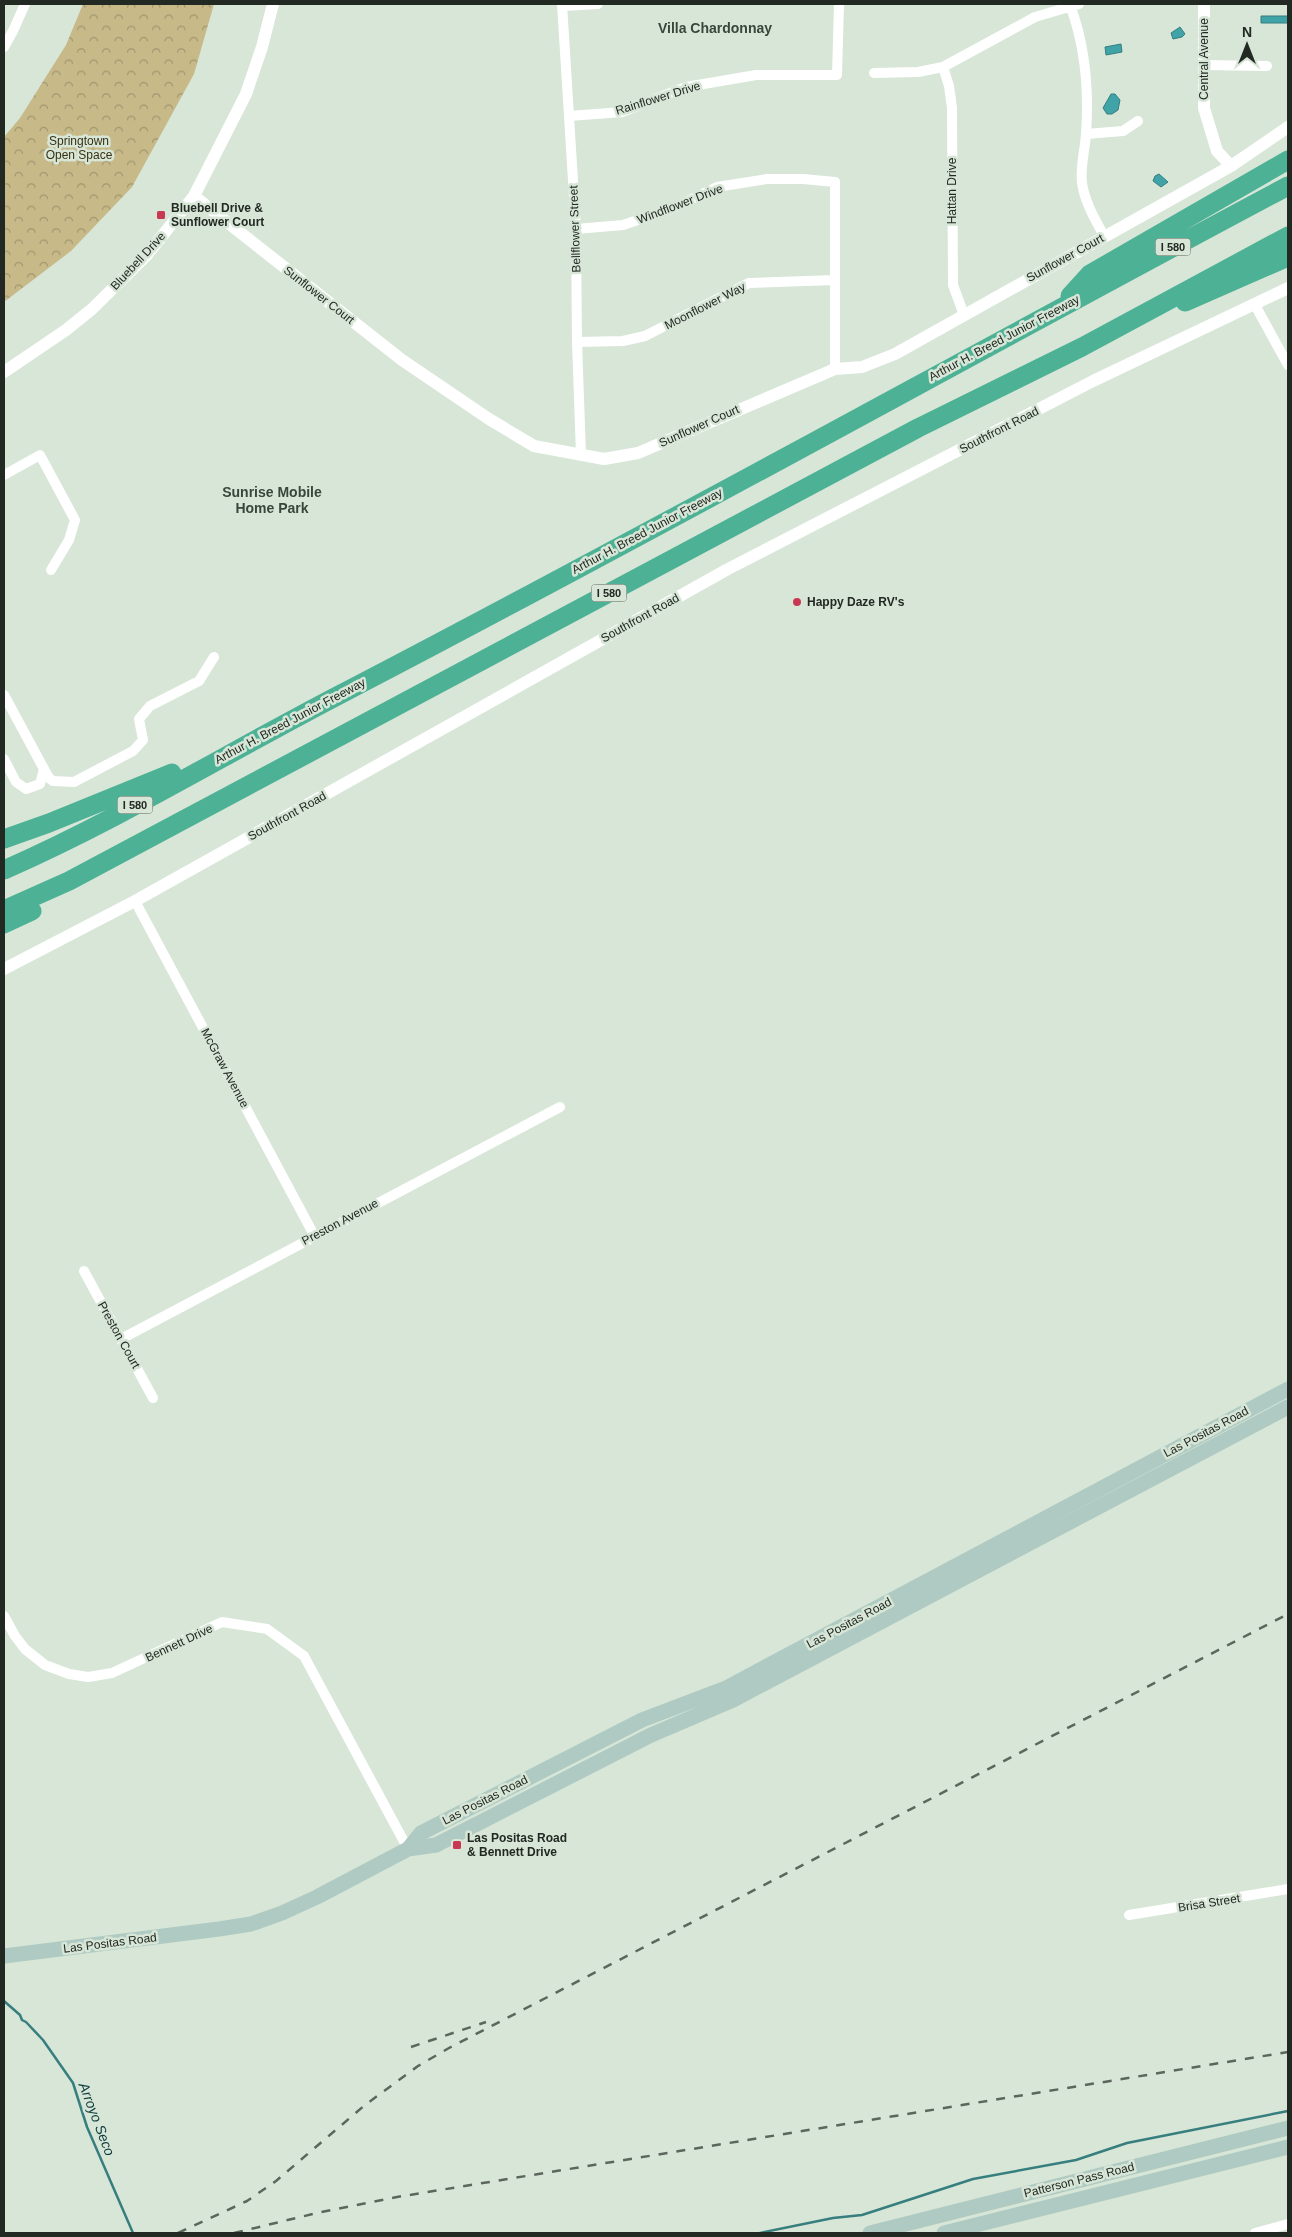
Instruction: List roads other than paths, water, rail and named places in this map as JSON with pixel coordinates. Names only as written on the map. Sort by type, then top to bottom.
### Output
[{"type":"highway","points":[[1058,308],[1090,274],[1288,160]]},
{"type":"highway","name":"Arthur H. Breed Junior Freeway","points":[[4,870],[117,814],[263,735],[473,626],[1058,308],[1288,186]]},
{"type":"highway","name":"I 580","points":[[4,910],[69,881],[918,428],[1082,346],[1288,236]]},
{"type":"highway","points":[[1151,308],[1190,301],[1288,256]]},
{"type":"highway","points":[[4,838],[49,823],[263,735]]},
{"type":"highway","points":[[4,924],[50,903],[69,881]]},
{"type":"main road","name":"Las Positas Road","points":[[408,1849],[421,1833],[642,1720],[726,1688],[1288,1388]]},
{"type":"main road","name":"Las Positas Road","points":[[4,1956],[250,1924],[317,1897],[408,1849],[436,1845],[650,1735],[733,1700],[1288,1407]]},
{"type":"main road","name":"Patterson Pass Road","points":[[870,2233],[1288,2128]]},
{"type":"main road","name":"Patterson Pass Road","points":[[944,2233],[1288,2147]]},
{"type":"street","points":[[4,47],[14,31],[25,4]]},
{"type":"street","name":"Bluebell Drive","points":[[4,372],[66,330],[92,309],[146,256],[194,196],[246,94],[262,47],[273,4]]},
{"type":"street","points":[[562,5],[598,4]]},
{"type":"street","name":"Rainflower Drive","points":[[569,116],[622,112],[686,87],[756,75],[838,75],[839,4]]},
{"type":"street","name":"Central Avenue","points":[[1204,4],[1204,108],[1217,151],[1231,166]]},
{"type":"street","name":"Bellflower Street","points":[[562,5],[576,229],[577,342],[582,455]]},
{"type":"street","points":[[874,73],[918,72],[943,67],[1034,17],[1075,5],[1075,18],[1084,65],[1086,134],[1082,182],[1088,207],[1104,236]]},
{"type":"street","points":[[1204,65],[1267,66]]},
{"type":"street","name":"Hattan Drive","points":[[943,67],[949,86],[952,108],[953,286],[964,315]]},
{"type":"street","points":[[1086,134],[1123,131],[1138,121]]},
{"type":"street","name":"Sunflower Court","points":[[194,196],[402,360],[481,414],[534,446],[604,459],[638,452],[835,369],[862,367],[895,354],[1231,166],[1288,128]]},
{"type":"street","name":"Windflower Drive","points":[[576,229],[623,225],[671,209],[717,187],[767,179],[803,179],[835,182],[835,280]]},
{"type":"street","points":[[835,280],[835,369]]},
{"type":"street","name":"Moonflower Way","points":[[577,342],[623,341],[645,336],[749,283],[835,280]]},
{"type":"street","name":"Southfront Road","points":[[4,968],[136,901],[728,569],[1092,382],[1288,288]]},
{"type":"street","points":[[1255,305],[1288,365]]},
{"type":"street","points":[[4,475],[40,455],[75,520],[69,540],[51,570]]},
{"type":"street","points":[[4,695],[49,778],[53,781],[74,782],[133,751],[143,740],[139,719],[150,706],[199,681],[214,657]]},
{"type":"street","points":[[4,759],[16,782],[26,789],[40,784],[44,769]]},
{"type":"street","name":"McGraw Avenue","points":[[136,901],[314,1236]]},
{"type":"street","name":"Preston Avenue","points":[[121,1339],[560,1107]]},
{"type":"street","name":"Preston Court","points":[[84,1271],[153,1398]]},
{"type":"street","name":"Bennett Drive","points":[[4,1616],[14,1636],[25,1649],[45,1665],[69,1674],[88,1677],[112,1673],[222,1622],[267,1629],[304,1656],[408,1849]]},
{"type":"street","name":"Brisa Street","points":[[1129,1916],[1288,1889]]},
{"type":"street","points":[[1255,2233],[1288,2224]]},
{"type":"water","points":[[1261,16],[1288,16],[1288,23],[1261,23]]},
{"type":"water","points":[[1180,27],[1185,34],[1182,37],[1173,39],[1171,33]]},
{"type":"water","points":[[1121,44],[1122,52],[1106,55],[1105,47]]},
{"type":"water","points":[[1111,94],[1115,94],[1120,100],[1118,110],[1112,114],[1107,114],[1103,108]]},
{"type":"water","points":[[1159,174],[1168,182],[1161,187],[1153,181],[1155,176]]},
{"type":"waterway","name":"Arroyo Seco","points":[[4,2001],[43,2040],[73,2083],[87,2127],[133,2233]]},
{"type":"waterway","points":[[760,2233],[833,2218],[862,2215],[973,2179],[1076,2160],[1127,2143],[1288,2111]]},
{"type":"railway","points":[[178,2233],[247,2201],[276,2181],[365,2105],[418,2066],[449,2048],[1288,1614]]},
{"type":"railway","points":[[411,2047],[486,2022]]},
{"type":"railway","points":[[234,2233],[321,2212],[397,2197],[1288,2052]]},
{"type":"place","name":"Bluebell Drive & Sunflower Court","points":[[161,215]]},
{"type":"place","name":"Happy Daze RV's","points":[[797,602]]},
{"type":"place","name":"Las Positas Road & Bennett Drive","points":[[457,1845]]},
{"type":"district","name":"Villa Chardonnay","points":[[715,28]]},
{"type":"district","name":"Sunrise Mobile Home Park","points":[[272,500]]},
{"type":"park label","name":"Springtown Open Space","points":[[79,148]]}]
